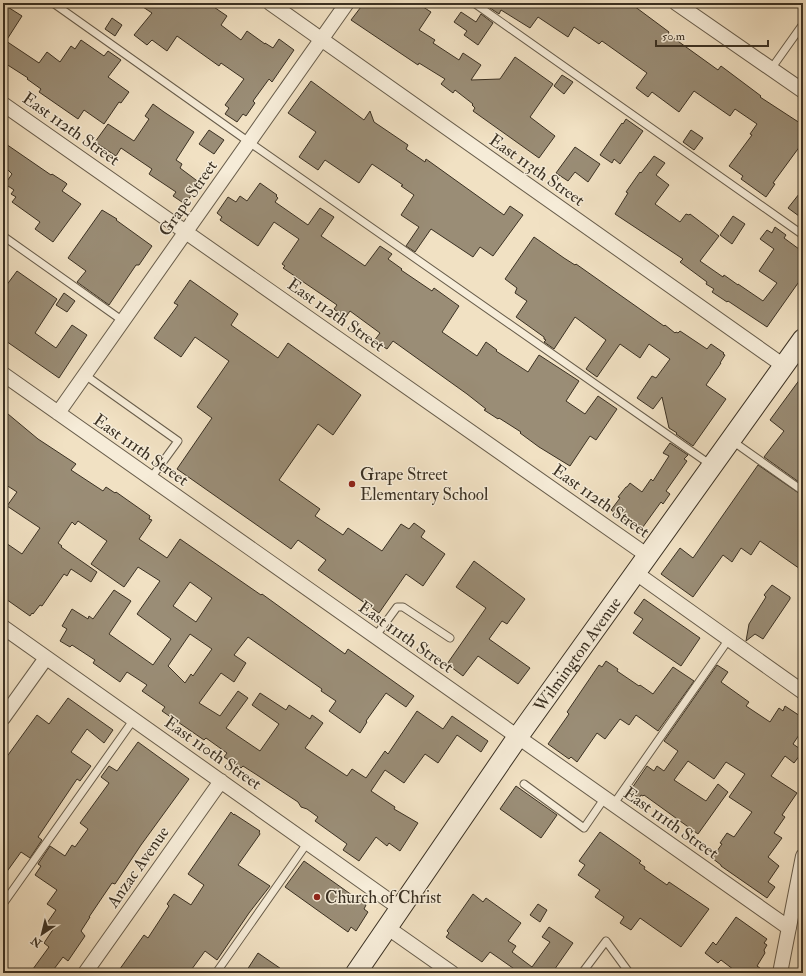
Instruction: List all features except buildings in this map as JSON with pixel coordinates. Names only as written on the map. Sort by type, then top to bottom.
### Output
[{"type":"main road","name":"Wilmington Avenue","points":[[356,973],[517,738],[794,354]]},
{"type":"street","name":"East 113th Street","points":[[270,3],[321,39],[794,354]]},
{"type":"street","name":"Grape Street","points":[[58,413],[347,3]]},
{"type":"street","points":[[676,3],[803,91]]},
{"type":"street","name":"East 112th Street","points":[[3,104],[648,556]]},
{"type":"street","name":"East 111th Street","points":[[3,374],[517,738],[789,928]]},
{"type":"street","points":[[636,574],[803,692]]},
{"type":"street","name":"East 110th Street","points":[[3,627],[401,909]]},
{"type":"street","points":[[3,718],[46,658]]},
{"type":"street","name":"Anzac Avenue","points":[[85,973],[221,781]]},
{"type":"street","points":[[780,973],[803,856]]},
{"type":"street","points":[[388,928],[452,973]]},
{"type":"lane","points":[[53,3],[249,142],[713,466]]},
{"type":"lane","points":[[474,3],[803,235]]},
{"type":"lane","points":[[771,69],[803,24]]},
{"type":"lane","points":[[3,236],[123,321]]},
{"type":"lane","points":[[85,375],[178,441],[151,478]]},
{"type":"lane","points":[[731,440],[803,491]]},
{"type":"lane","points":[[376,638],[397,607],[403,607],[450,638]]},
{"type":"lane","points":[[524,784],[584,828],[608,802],[729,639]]},
{"type":"lane","points":[[3,904],[134,719]]},
{"type":"lane","points":[[216,973],[308,842]]},
{"type":"lane","points":[[582,973],[606,941],[628,971],[626,973]]},
{"type":"place","name":"Grape Street Elementary School","points":[[352,484]]},
{"type":"place","name":"Church of Christ","points":[[317,897]]}]
